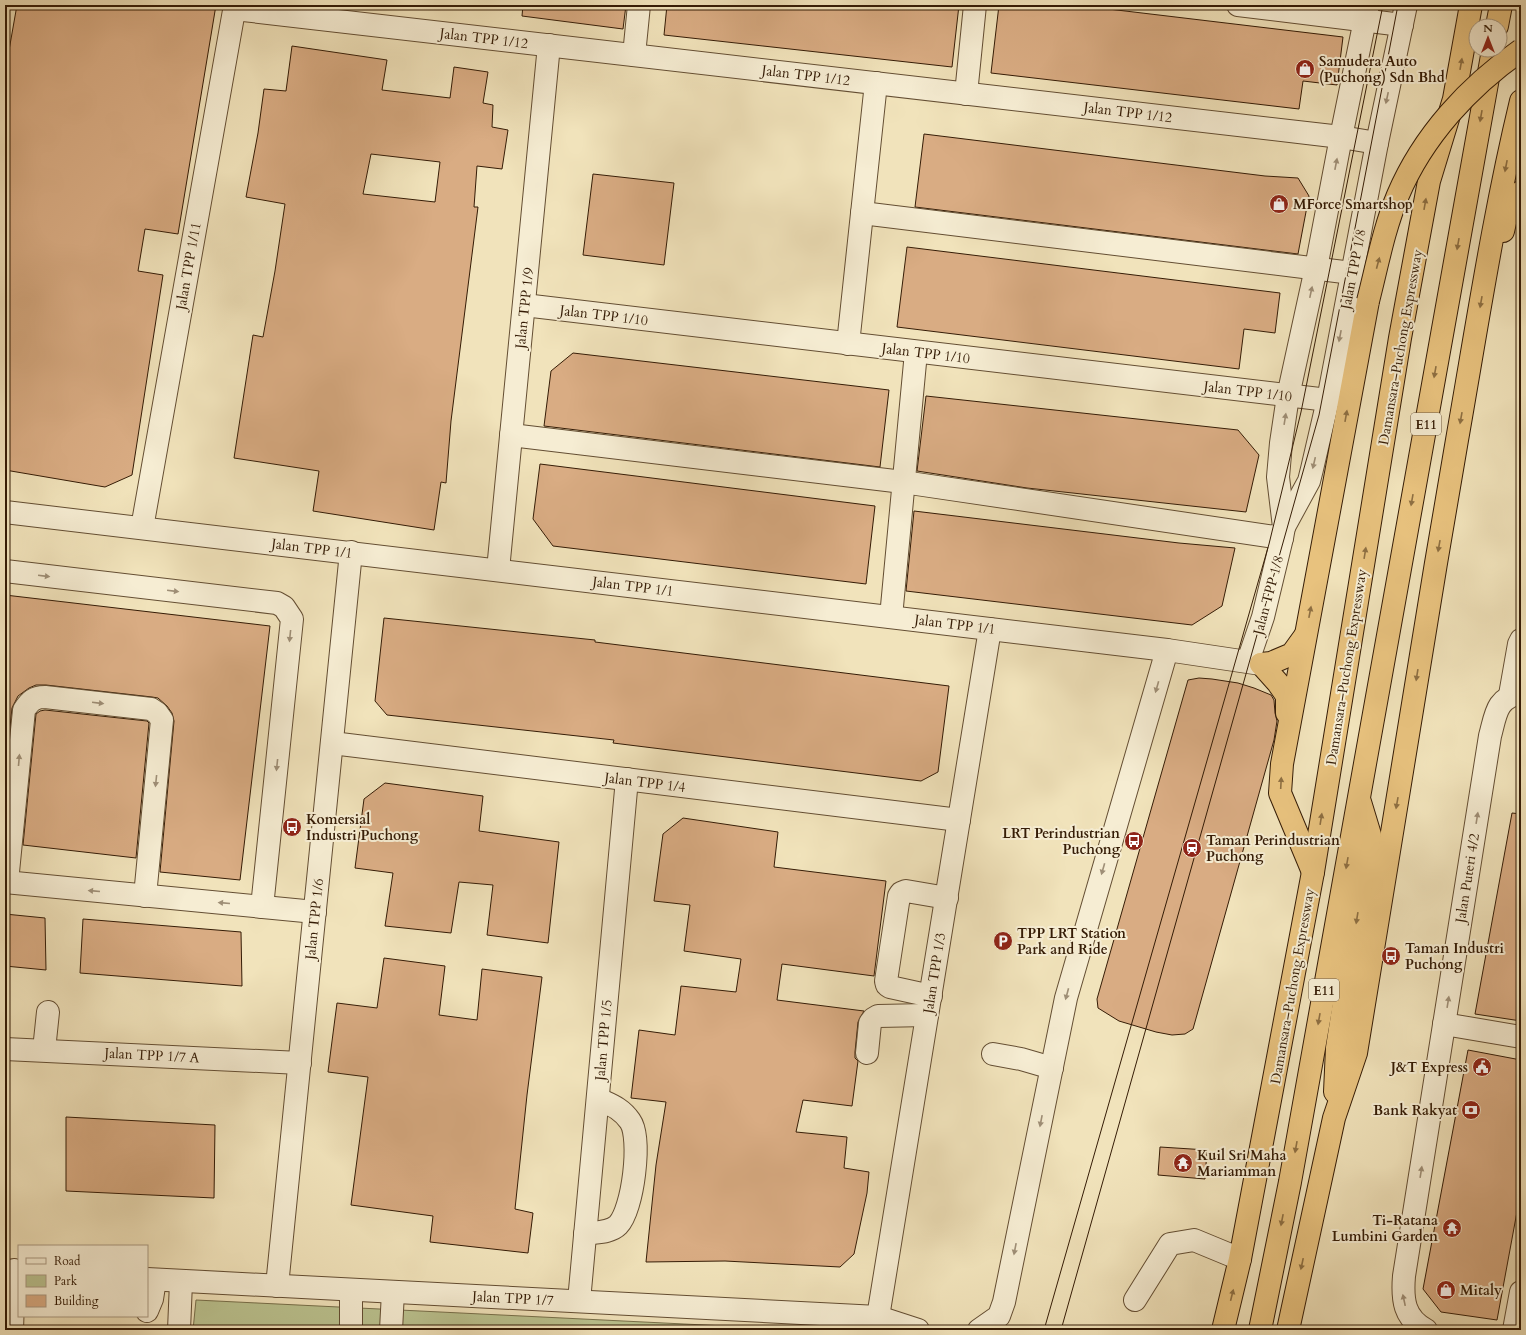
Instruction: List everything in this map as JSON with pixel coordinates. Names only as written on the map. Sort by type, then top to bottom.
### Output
[{"type":"highway","name":"Damansara–Puchong Expressway","points":[[1223,1330],[1240,1259],[1313,872],[1400,338],[1428,188],[1454,99],[1472,5]]},
{"type":"highway","points":[[1499,18],[1501,5]]},
{"type":"highway","points":[[1313,872],[1280,793],[1282,764],[1368,300],[1385,235],[1398,195],[1419,156],[1440,124],[1466,96],[1499,65],[1521,50]]},
{"type":"highway","name":"E11","points":[[1260,1330],[1290,1182],[1492,58]]},
{"type":"highway","points":[[1334,1118],[1356,1053],[1429,602],[1487,263],[1507,159],[1521,101]]},
{"type":"highway","points":[[1487,263],[1501,240],[1506,218],[1521,192]]},
{"type":"highway","points":[[1255,662],[1271,663],[1292,654],[1305,636]]},
{"type":"highway","points":[[1255,662],[1278,683],[1287,696],[1287,733]]},
{"type":"highway","name":"E11","points":[[1288,1330],[1334,1118],[1337,1048],[1370,835],[1359,797]]},
{"type":"street","points":[[634,55],[639,5]]},
{"type":"street","points":[[966,94],[975,5]]},
{"type":"street","points":[[1238,5],[1404,15]]},
{"type":"street","name":"Jalan TPP 1/12","points":[[235,7],[549,46],[1341,137],[1377,143]]},
{"type":"street","name":"Jalan TPP 1/11","points":[[142,528],[235,7]]},
{"type":"street","name":"Jalan TPP 1/8","points":[[1283,532],[1278,477],[1288,396],[1316,268],[1367,13]]},
{"type":"street","name":"Jalan TPP 1/8","points":[[1255,662],[1263,617],[1283,532],[1309,481],[1328,400],[1377,143],[1404,15]]},
{"type":"street","name":"Jalan TPP 1/9","points":[[498,570],[549,46]]},
{"type":"street","points":[[848,344],[876,83]]},
{"type":"street","points":[[862,213],[1352,273]]},
{"type":"street","name":"Jalan TPP 1/10","points":[[524,305],[1328,400]]},
{"type":"street","points":[[891,617],[916,352]]},
{"type":"street","points":[[511,435],[903,482],[1283,532]]},
{"type":"street","name":"Jalan TPP 1/1","points":[[5,512],[1168,650],[1255,662]]},
{"type":"street","name":"Jalan TPP 1/6","points":[[277,1286],[351,552]]},
{"type":"street","points":[[5,571],[277,602],[284,607],[292,620],[262,907]]},
{"type":"street","name":"Jalan TPP 1/3","points":[[878,1317],[990,629]]},
{"type":"street","points":[[1516,694],[1519,644],[1521,640]]},
{"type":"street","points":[[986,1328],[999,1316],[1004,1302],[1066,998],[1168,650]]},
{"type":"street","name":"Jalan Puteri 4/2","points":[[1426,1330],[1412,1319],[1406,1308],[1403,1293],[1404,1276],[1490,736],[1497,708],[1516,694]]},
{"type":"street","points":[[145,896],[162,720],[157,713],[151,709],[37,697],[29,703],[24,710],[6,882],[145,896],[315,912]]},
{"type":"street","name":"Jalan TPP 1/4","points":[[332,743],[959,820]]},
{"type":"street","name":"Jalan TPP 1/5","points":[[579,1301],[627,779]]},
{"type":"street","points":[[929,1006],[887,985],[886,981],[899,896],[901,892],[906,891],[946,898]]},
{"type":"street","points":[[867,1053],[870,1023],[873,1019],[878,1016],[929,1006]]},
{"type":"street","points":[[44,1050],[48,1012]]},
{"type":"street","points":[[1444,1024],[1521,1037]]},
{"type":"street","name":"Jalan TPP 1/7 A","points":[[5,1049],[300,1063]]},
{"type":"street","points":[[993,1054],[1021,1059],[1052,1068]]},
{"type":"street","points":[[585,1234],[608,1230],[617,1226],[630,1201],[634,1170],[636,1146],[631,1122],[618,1108],[598,1099]]},
{"type":"street","points":[[1134,1300],[1170,1244],[1194,1240],[1240,1259]]},
{"type":"street","points":[[12,1315],[13,1270]]},
{"type":"street","points":[[148,1309],[152,1299],[151,1280]]},
{"type":"street","name":"Jalan TPP 1/7","points":[[151,1280],[878,1317],[918,1330]]},
{"type":"street","points":[[179,1330],[181,1282]]},
{"type":"street","points":[[351,1290],[351,1330]]},
{"type":"street","points":[[391,1330],[393,1292]]},
{"type":"street","points":[[1514,1330],[1521,1292]]},
{"type":"green space","points":[[196,1300],[806,1330],[193,1330]]},
{"type":"building","points":[[17,5],[216,5],[178,234],[145,229],[138,271],[163,275],[132,475],[105,487],[5,470],[5,439],[8,422],[5,421],[5,73]]},
{"type":"building","points":[[523,5],[626,5],[623,29],[522,16]]},
{"type":"building","points":[[667,5],[959,5],[952,67],[664,35]]},
{"type":"building","points":[[999,5],[1075,5],[1343,37],[1337,85],[1303,81],[1299,109],[991,73]]},
{"type":"building","points":[[292,46],[387,60],[382,90],[450,98],[454,67],[488,72],[483,103],[493,105],[492,127],[508,130],[502,169],[477,166],[474,207],[478,207],[451,421],[446,483],[441,482],[434,530],[313,511],[319,471],[234,458],[253,335],[263,337],[285,204],[246,197],[258,133],[264,89],[286,91]],"holes":[[[371,154],[440,162],[435,202],[363,194]]]},
{"type":"building","points":[[924,134],[1265,176],[1298,178],[1309,196],[1298,254],[915,207]]},
{"type":"building","points":[[593,174],[674,183],[664,265],[583,255]]},
{"type":"building","points":[[907,247],[1280,293],[1275,333],[1244,329],[1239,369],[897,327]]},
{"type":"building","points":[[573,353],[889,390],[880,467],[544,426],[551,371]]},
{"type":"building","points":[[926,396],[1238,430],[1259,455],[1246,512],[1027,488],[917,471]]},
{"type":"building","points":[[540,464],[875,506],[866,584],[553,546],[533,519]]},
{"type":"building","points":[[914,511],[1179,543],[1235,548],[1222,606],[1192,625],[906,591]]},
{"type":"building","points":[[5,595],[270,626],[240,880],[160,872],[174,721],[172,713],[158,698],[46,685],[36,685],[29,688],[18,696],[12,708],[5,775]]},
{"type":"building","points":[[384,618],[595,640],[595,642],[949,686],[938,772],[921,781],[613,743],[614,740],[387,715],[375,701]]},
{"type":"building","name":"Taman Perindustrian Puchong","points":[[1199,678],[1238,683],[1271,695],[1274,700],[1277,721],[1274,740],[1193,1029],[1185,1034],[1172,1035],[1119,1021],[1098,1008],[1097,999],[1188,680]]},
{"type":"building","points":[[45,710],[147,721],[149,723],[136,858],[23,845],[36,714]]},
{"type":"building","points":[[385,783],[483,796],[479,831],[559,842],[548,943],[487,935],[493,885],[459,882],[451,933],[385,926],[393,873],[355,868],[364,799]]},
{"type":"building","points":[[1512,813],[1521,814],[1521,1021],[1475,1014]]},
{"type":"building","points":[[683,818],[778,832],[774,867],[886,881],[874,976],[782,964],[777,1000],[864,1011],[858,1022],[855,1058],[858,1061],[852,1106],[803,1100],[796,1132],[847,1137],[844,1168],[869,1172],[867,1193],[854,1254],[840,1267],[725,1261],[646,1262],[656,1165],[666,1102],[631,1098],[639,1030],[675,1035],[681,986],[736,992],[741,959],[684,951],[690,905],[654,901],[663,834]]},
{"type":"building","points":[[5,914],[45,918],[46,970],[5,966]]},
{"type":"building","points":[[83,919],[241,932],[242,986],[80,973]]},
{"type":"building","points":[[384,958],[445,966],[439,1015],[477,1020],[482,969],[542,977],[527,1095],[515,1209],[533,1213],[528,1253],[430,1242],[433,1216],[351,1205],[368,1077],[328,1072],[337,1003],[377,1008]]},
{"type":"building","points":[[1468,1050],[1521,1060],[1521,1190],[1497,1320],[1441,1312],[1423,1289]]},
{"type":"building","points":[[66,1117],[215,1125],[214,1198],[66,1191]]},
{"type":"building","name":"Kuil Sri Maha Mariamman","points":[[1160,1147],[1207,1150],[1205,1179],[1158,1175]]},
{"type":"tram line","points":[[1044,1330],[1269,544],[1301,412],[1383,5]]},
{"type":"tram line","points":[[1061,1330],[1319,415],[1398,5]]},
{"type":"place","name":"Samudera Auto (Puchong) Sdn Bhd","points":[[1305,69]]},
{"type":"place","name":"MForce Smartshop","points":[[1279,204]]},
{"type":"place","name":"Komersial Industri Puchong","points":[[292,827]]},
{"type":"place","name":"LRT Perindustrian Puchong","points":[[1134,841]]},
{"type":"place","name":"Taman Perindustrian Puchong","points":[[1192,848]]},
{"type":"place","name":"TPP LRT Station Park and Ride","points":[[1003,941]]},
{"type":"place","name":"Taman Industri Puchong","points":[[1391,956]]},
{"type":"place","name":"J&T Express","points":[[1482,1067]]},
{"type":"place","name":"Bank Rakyat","points":[[1471,1110]]},
{"type":"place","name":"Kuil Sri Maha Mariamman","points":[[1183,1163]]},
{"type":"place","name":"Ti-Ratana Lumbini Garden","points":[[1452,1228]]},
{"type":"place","name":"Mitaly","points":[[1446,1290]]}]
